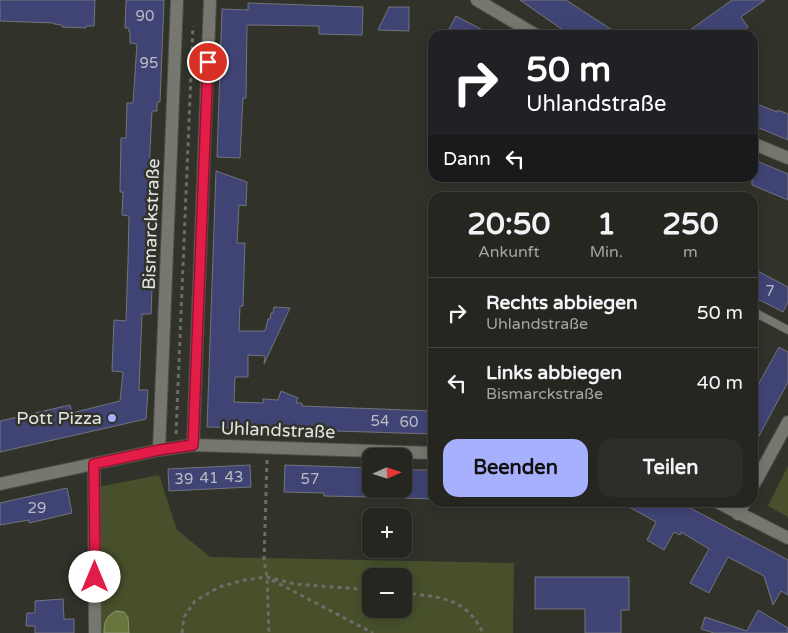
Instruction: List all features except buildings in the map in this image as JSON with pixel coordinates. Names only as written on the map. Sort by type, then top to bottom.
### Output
[{"type":"street","name":"Bismarckstraße","points":[[159,450],[177,0]]},
{"type":"street","points":[[193,445],[210,0]]},
{"type":"street","points":[[477,0],[528,30]]},
{"type":"street","points":[[758,146],[788,158]]},
{"type":"street","points":[[758,477],[788,422]]},
{"type":"street","name":"Uhlandstraße","points":[[0,484],[159,450],[193,445],[428,453]]},
{"type":"street","points":[[94,464],[95,633]]},
{"type":"street","points":[[742,508],[752,519],[788,538]]},
{"type":"lane","points":[[758,315],[788,330]]},
{"type":"path","points":[[176,447],[194,20]]},
{"type":"path","points":[[268,447],[264,560],[267,577],[269,633]]},
{"type":"path","points":[[267,577],[373,633]]},
{"type":"path","points":[[182,633],[184,617],[191,605],[200,597],[219,587],[244,580],[267,577],[295,584],[362,589]]},
{"type":"path","points":[[412,594],[442,597],[457,603],[475,618],[483,633]]},
{"type":"shaded area","points":[[788,466],[788,517],[768,506]]},
{"type":"shaded area","points":[[159,475],[177,530],[210,557],[514,563],[513,633],[100,633],[93,488]]},
{"type":"shaded area","points":[[116,611],[124,612],[128,617],[129,633],[104,633],[106,620]]},
{"type":"place","name":"Pott Pizza","points":[[112,418]]},
{"type":"route","points":[[95,577],[94,464],[193,445],[208,62]]}]
